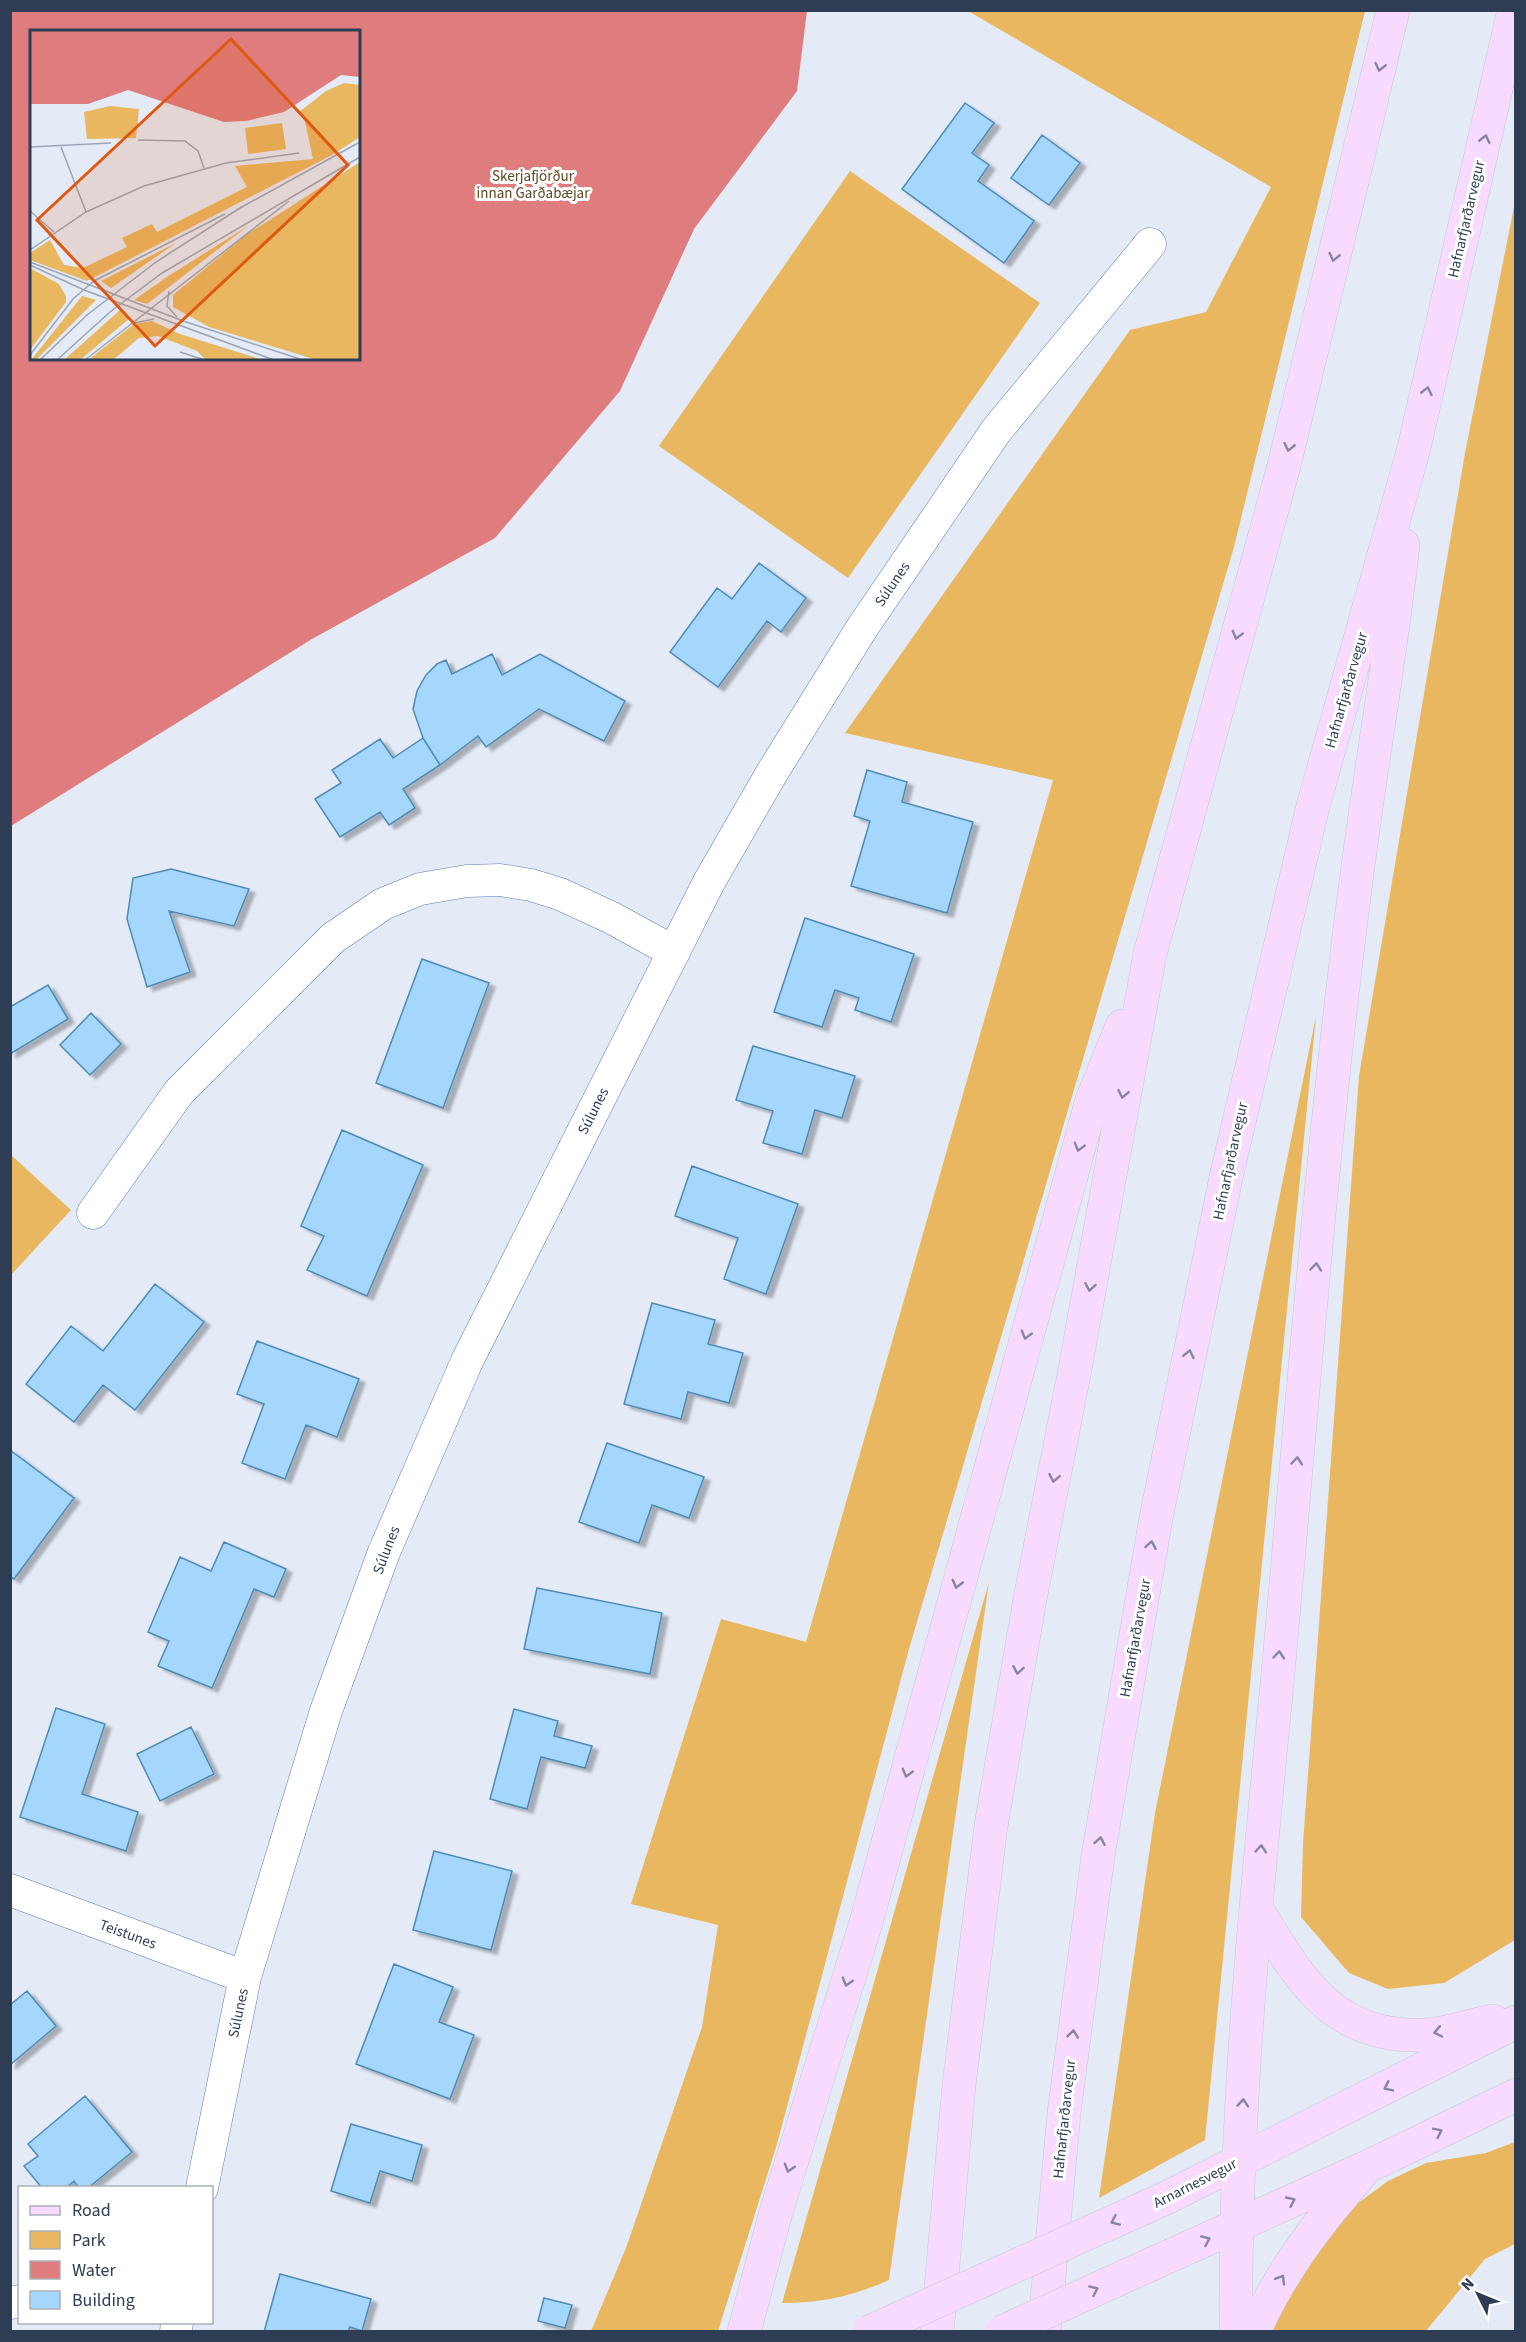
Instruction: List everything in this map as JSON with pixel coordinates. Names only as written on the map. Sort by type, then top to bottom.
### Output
[{"type":"main road","points":[[938,2331],[959,2085],[991,1826],[1030,1599],[1076,1369],[1150,954],[1285,462],[1393,10]]},
{"type":"main road","name":"Hafnarfjarðarvegur","points":[[1044,2331],[1064,2113],[1091,1903],[1156,1518],[1227,1173],[1313,806],[1414,448],[1514,10]]},
{"type":"main road","points":[[1236,2331],[1237,2161],[1256,1908],[1332,1089],[1358,865],[1389,666],[1414,448]]},
{"type":"main road","points":[[744,2331],[776,2212],[874,1893],[1092,1100],[1150,954]]},
{"type":"main road","points":[[1256,1908],[1304,1983],[1327,2006],[1362,2027],[1387,2033],[1426,2035],[1515,2016]]},
{"type":"main road","name":"Arnarnesvegur","points":[[869,2331],[1168,2197],[1515,2022]]},
{"type":"main road","points":[[1002,2331],[1238,2226],[1515,2095]]},
{"type":"main road","points":[[1254,2331],[1266,2304],[1310,2235],[1366,2167]]},
{"type":"street","name":"Súlunes","points":[[202,2186],[245,1977],[326,1711],[384,1552],[467,1361],[709,882],[773,771],[869,618],[996,431],[1150,244]]},
{"type":"street","points":[[93,1213],[179,1092],[333,938],[383,904],[420,889],[467,881],[500,880],[531,885],[560,894],[612,918],[674,952]]},
{"type":"street","name":"Teistunes","points":[[10,1890],[245,1977]]},
{"type":"green space","points":[[968,11],[1365,11],[1234,547],[909,1649],[777,2144],[718,2331],[591,2331],[626,2248],[702,2027],[718,1925],[631,1904],[721,1619],[806,1642],[1053,780],[845,733],[1130,330],[1206,312],[1271,187]]},
{"type":"green space","points":[[850,171],[1040,303],[848,578],[659,446]]},
{"type":"green space","points":[[1515,202],[1515,1940],[1444,1983],[1388,1989],[1349,1973],[1301,1917],[1303,1843],[1359,1076],[1465,453]]},
{"type":"green space","points":[[1316,1016],[1205,2140],[1099,2198],[1155,1813]]},
{"type":"green space","points":[[10,1154],[71,1210],[11,1275],[10,1275]]},
{"type":"green space","points":[[989,1582],[889,2280],[837,2298],[782,2303]]},
{"type":"green space","points":[[1515,2142],[1515,2244],[1485,2259],[1426,2331],[1270,2332],[1305,2262],[1346,2212],[1388,2181],[1426,2163],[1486,2153]]},
{"type":"water","name":"Skerjafjörður innan Garðabæjar","points":[[11,10],[807,11],[797,91],[694,229],[620,391],[495,538],[312,639],[11,826]]},
{"type":"building","points":[[965,103],[994,123],[972,153],[989,165],[978,181],[1034,221],[1004,263],[902,189]]},
{"type":"building","points":[[1042,135],[1080,163],[1049,205],[1011,178]]},
{"type":"building","points":[[759,563],[806,598],[781,632],[767,621],[718,687],[670,652],[717,588],[732,599]]},
{"type":"building","points":[[492,654],[502,675],[540,654],[625,701],[604,741],[539,709],[486,747],[478,736],[440,765],[423,738],[413,709],[417,691],[426,675],[437,664],[446,660],[452,674]]},
{"type":"building","points":[[423,738],[440,765],[403,789],[415,808],[389,825],[380,812],[340,837],[315,799],[341,783],[332,770],[380,739],[393,758]]},
{"type":"building","points":[[867,770],[907,782],[902,802],[973,822],[947,913],[851,886],[870,821],[854,816]]},
{"type":"building","points":[[171,869],[249,889],[234,926],[169,911],[190,972],[147,987],[127,919],[133,878]]},
{"type":"building","points":[[805,918],[914,954],[891,1022],[855,1010],[859,998],[835,990],[822,1027],[774,1012]]},
{"type":"building","points":[[422,959],[489,983],[443,1108],[376,1083]]},
{"type":"building","points":[[48,985],[68,1019],[10,1054],[10,1007]]},
{"type":"building","points":[[91,1013],[121,1044],[90,1075],[60,1045]]},
{"type":"building","points":[[753,1046],[855,1076],[842,1118],[815,1110],[802,1154],[763,1143],[773,1111],[736,1100]]},
{"type":"building","points":[[342,1130],[423,1165],[367,1296],[307,1270],[324,1236],[301,1226]]},
{"type":"building","points":[[692,1166],[798,1204],[766,1294],[724,1279],[738,1238],[675,1216]]},
{"type":"building","points":[[155,1284],[204,1322],[135,1410],[103,1385],[74,1422],[26,1384],[71,1326],[103,1351]]},
{"type":"building","points":[[652,1303],[715,1320],[708,1344],[743,1353],[729,1403],[688,1392],[681,1419],[624,1404]]},
{"type":"building","points":[[257,1341],[359,1379],[337,1437],[306,1425],[285,1479],[242,1463],[264,1404],[237,1394]]},
{"type":"building","points":[[607,1443],[704,1477],[689,1518],[652,1505],[639,1543],[579,1522]]},
{"type":"building","points":[[10,1450],[74,1498],[14,1579],[10,1577]]},
{"type":"building","points":[[224,1542],[286,1569],[274,1597],[254,1589],[212,1688],[158,1666],[169,1641],[148,1632],[180,1557],[211,1571]]},
{"type":"building","points":[[537,1588],[662,1613],[650,1674],[524,1649]]},
{"type":"building","points":[[56,1708],[105,1724],[82,1794],[138,1812],[126,1851],[20,1817]]},
{"type":"building","points":[[514,1709],[558,1721],[554,1736],[592,1746],[585,1768],[541,1757],[527,1809],[490,1799]]},
{"type":"building","points":[[191,1727],[214,1774],[160,1801],[137,1754]]},
{"type":"building","points":[[434,1851],[512,1871],[491,1950],[413,1930]]},
{"type":"building","points":[[394,1964],[453,1987],[439,2022],[474,2035],[450,2099],[356,2064]]},
{"type":"building","points":[[27,1991],[56,2026],[10,2065],[10,2005]]},
{"type":"building","points":[[85,2096],[132,2152],[90,2186],[78,2186],[74,2181],[68,2186],[40,2186],[24,2166],[38,2156],[28,2144]]},
{"type":"building","points":[[351,2124],[422,2145],[412,2181],[380,2171],[370,2203],[331,2191]]},
{"type":"building","points":[[280,2274],[371,2299],[362,2331],[350,2327],[348,2332],[264,2332]]},
{"type":"building","points":[[544,2298],[572,2305],[565,2328],[538,2321]]}]
